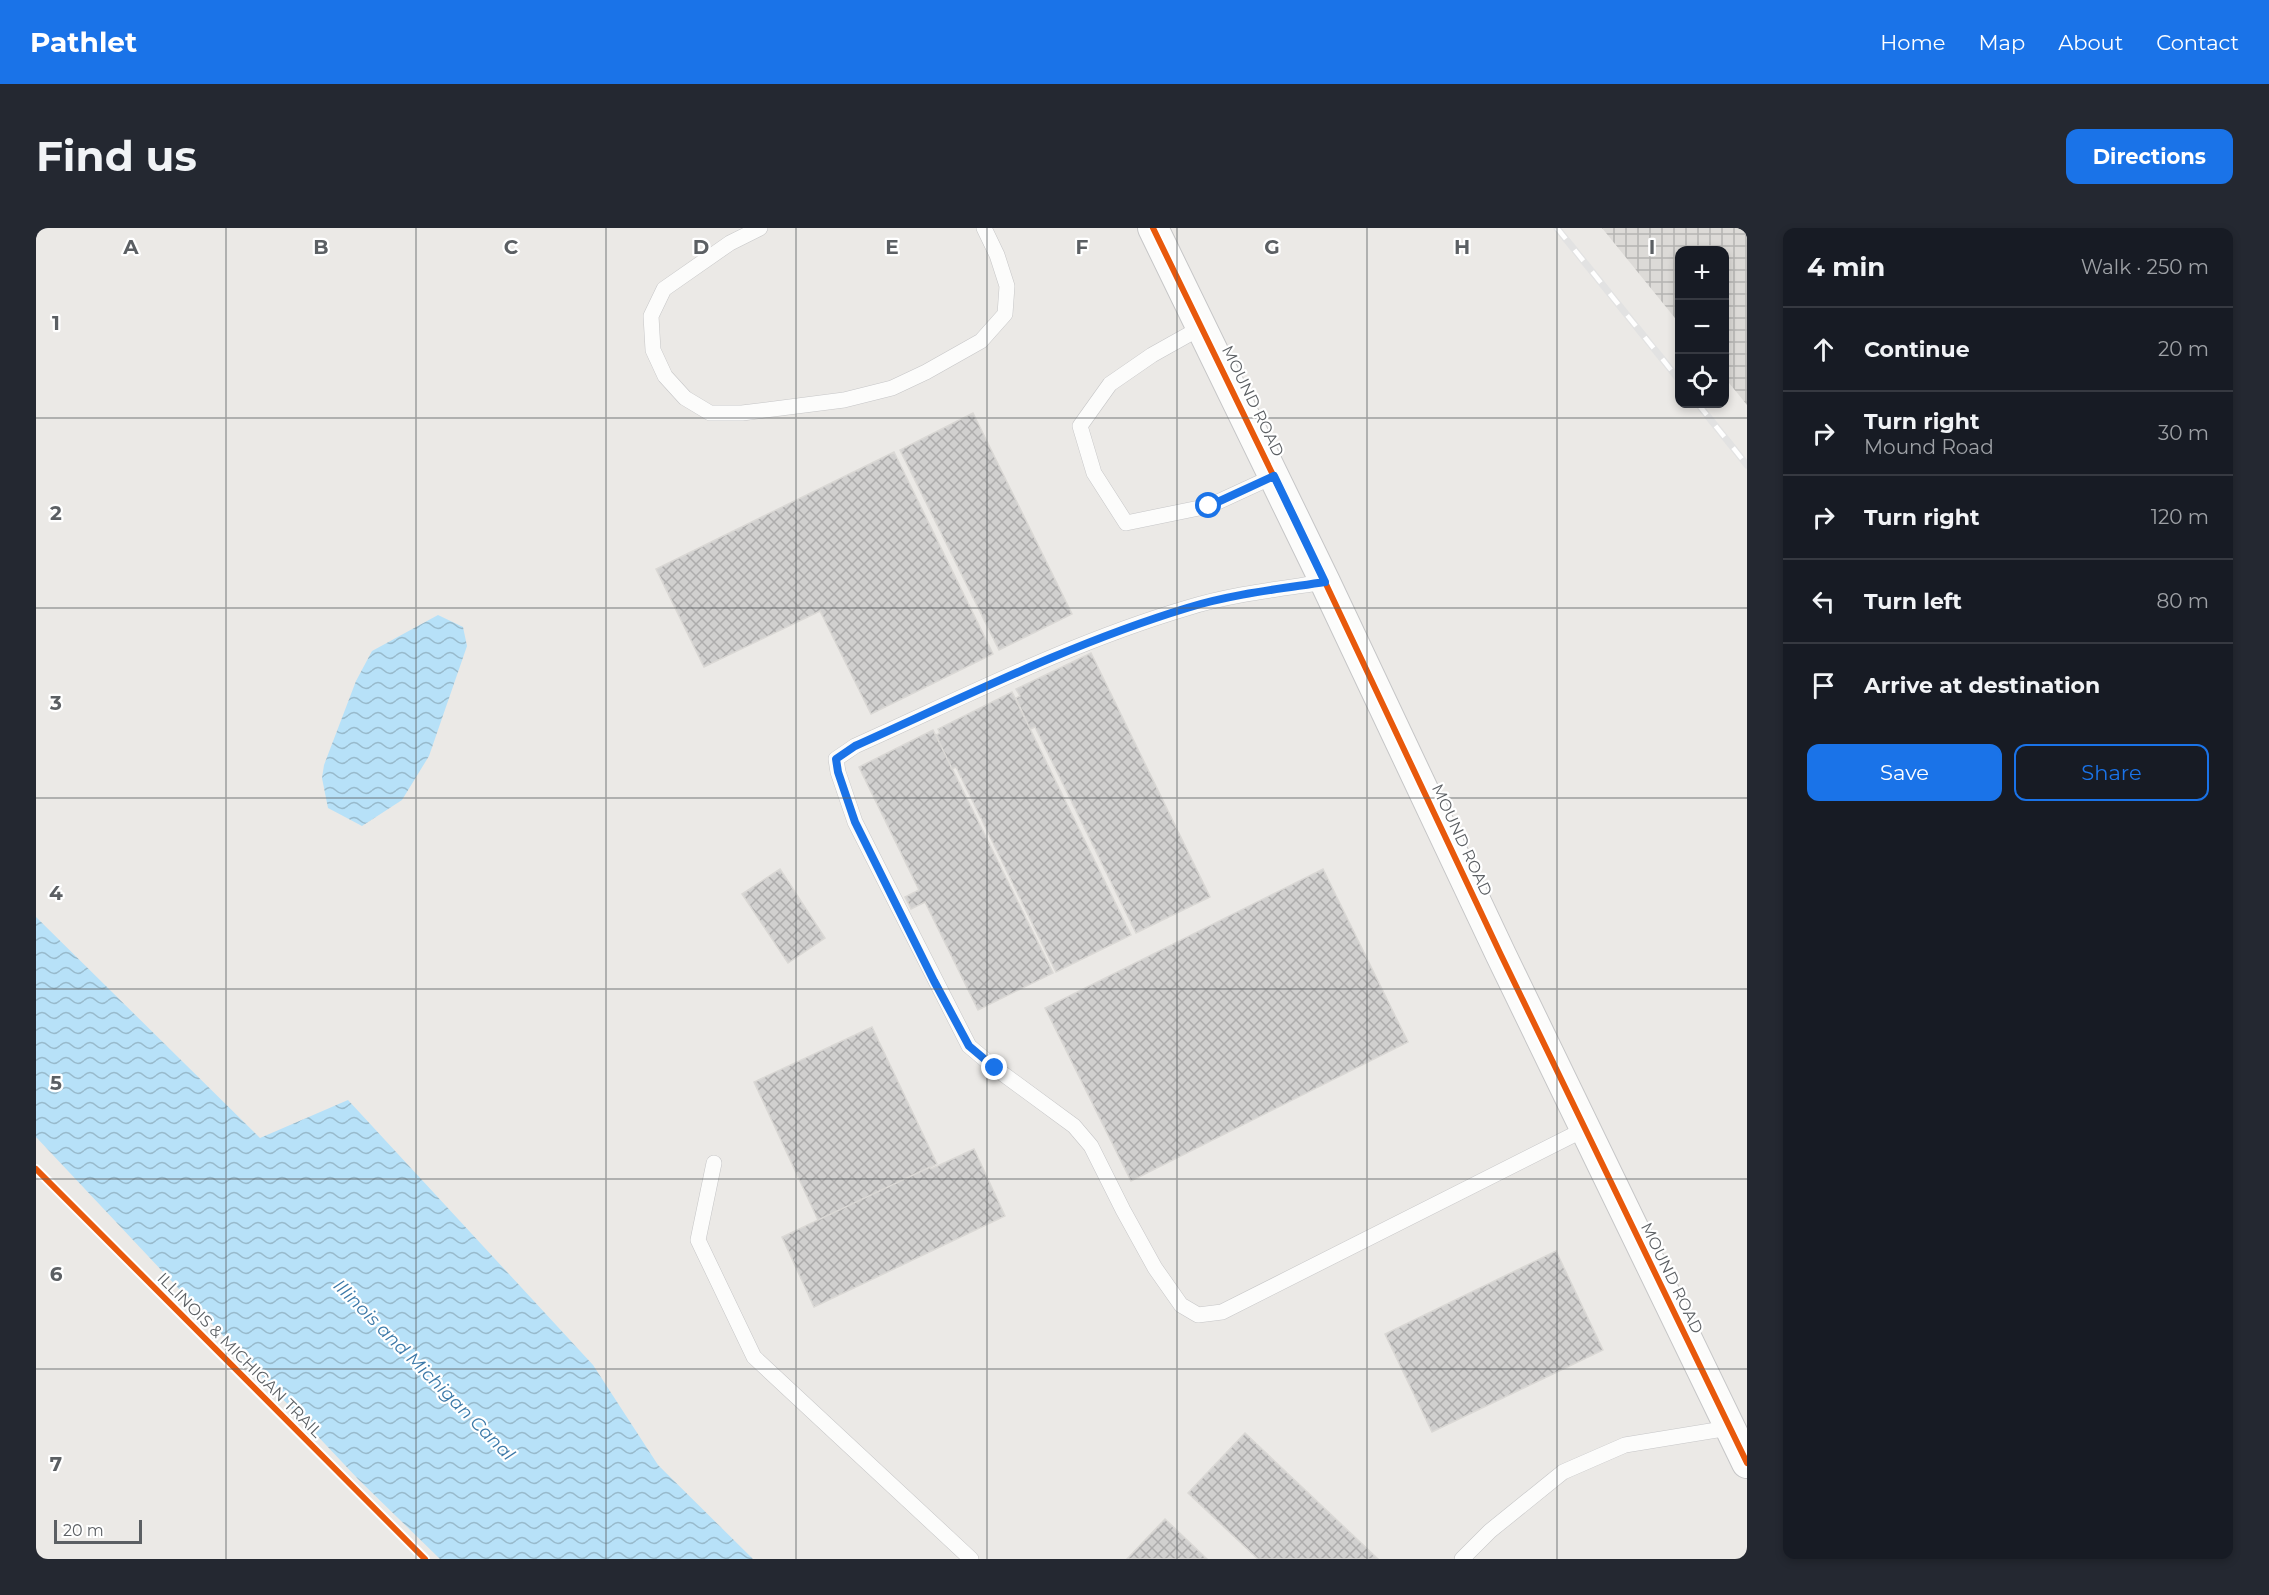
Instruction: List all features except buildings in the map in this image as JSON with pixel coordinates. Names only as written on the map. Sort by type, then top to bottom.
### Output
[{"type":"street","name":"MOUND ROAD","points":[[1153,228],[1747,1463]]},
{"type":"lane","points":[[760,228],[730,243],[664,289],[651,316],[653,350],[665,376],[685,398],[710,413],[742,413],[844,400],[892,388],[981,341],[1005,314],[1006,286],[997,255],[984,228]]},
{"type":"lane","points":[[1202,327],[1152,355],[1110,384],[1080,426],[1094,473],[1126,523],[1209,506],[1274,476]]},
{"type":"lane","points":[[1325,582],[1240,595],[1188,608],[1085,642],[855,746],[836,759],[838,772],[855,822],[969,1046],[1074,1126],[1091,1146],[1155,1268],[1181,1305],[1198,1315],[1222,1312],[1585,1129]]},
{"type":"lane","points":[[714,1163],[698,1240],[754,1358],[971,1559]]},
{"type":"lane","points":[[1462,1559],[1490,1531],[1563,1472],[1625,1445],[1729,1428]]},
{"type":"shaded area","points":[[1602,228],[1747,228],[1747,405],[1729,383],[1729,246],[1675,246],[1675,318]]},
{"type":"water","points":[[438,615],[463,627],[467,646],[429,756],[402,800],[362,826],[328,808],[322,778],[324,765],[356,681],[372,651]]},
{"type":"water","name":"Illinois and Michigan Canal","points":[[36,917],[260,1138],[348,1100],[593,1365],[658,1465],[753,1559],[440,1559],[358,1479],[36,1137]]},
{"type":"railway","points":[[1557,228],[1675,375]]},
{"type":"railway","points":[[1701,408],[1747,465]]},
{"type":"cycle path","points":[[1153,228],[1747,1463]]},
{"type":"cycle path","name":"ILLINOIS & MICHIGAN TRAIL","points":[[36,1169],[425,1559]]},
{"type":"route","points":[[995,1068],[969,1046],[934,981],[855,822],[838,772],[836,759],[855,746],[1085,642],[1188,608],[1240,595],[1325,582],[1274,476],[1209,506]]}]
